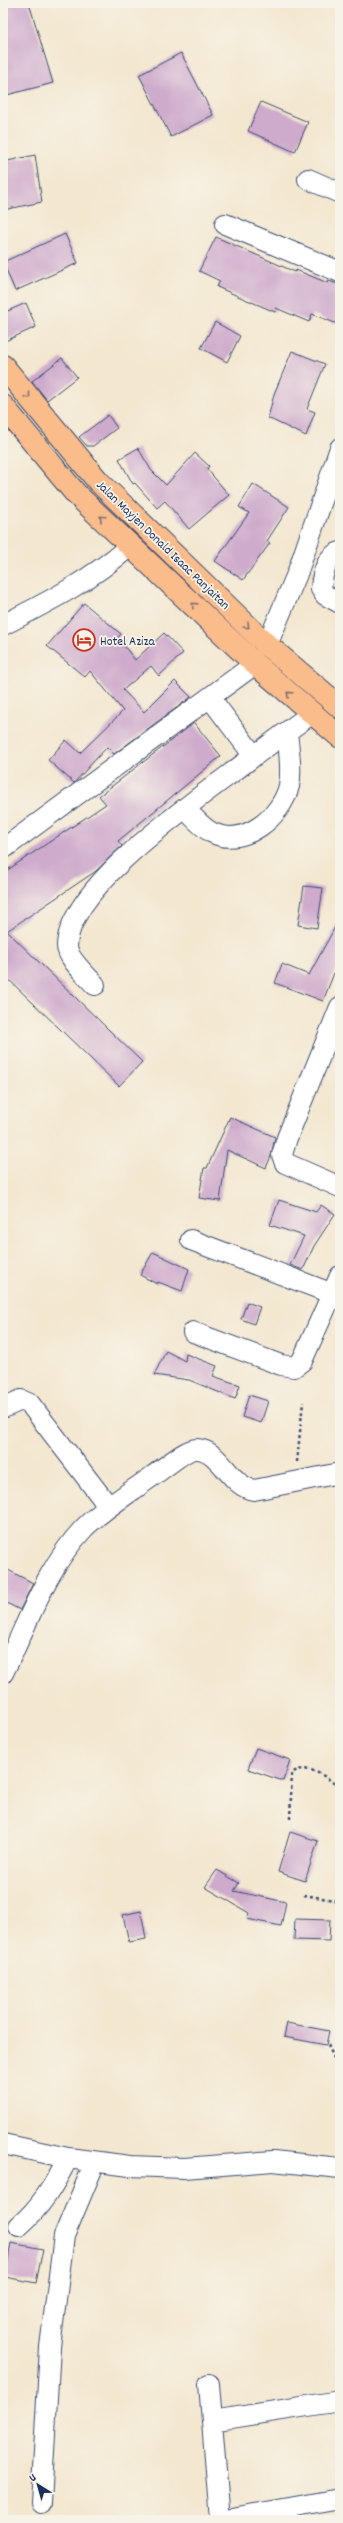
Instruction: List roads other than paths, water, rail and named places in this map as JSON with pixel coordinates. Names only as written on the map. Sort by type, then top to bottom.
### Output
[{"type":"highway","name":"Jalan Mayjen Donald Isaac Panjaitan","points":[[3,366],[98,481],[267,645],[340,707]]},
{"type":"highway","name":"Jalan Mayjen Donald Isaac Panjaitan","points":[[3,406],[76,494],[255,664],[311,714],[340,737]]},
{"type":"highway","points":[[255,664],[267,645]]},
{"type":"street","points":[[308,179],[340,193]]},
{"type":"street","points":[[225,224],[340,272]]},
{"type":"street","points":[[267,645],[297,574],[340,448]]},
{"type":"street","points":[[3,625],[74,589],[106,567],[131,545]]},
{"type":"street","points":[[340,552],[334,554],[328,562],[321,589],[325,595],[340,603]]},
{"type":"street","points":[[3,849],[211,699],[255,664]]},
{"type":"street","points":[[211,699],[254,756]]},
{"type":"street","points":[[95,985],[76,965],[67,948],[71,924],[95,887],[157,830],[254,756],[287,734],[311,714]]},
{"type":"street","points":[[185,809],[212,833],[233,839],[257,829],[280,806],[289,786],[287,734]]},
{"type":"street","points":[[340,1007],[287,1138],[282,1155],[285,1163],[340,1187]]},
{"type":"street","points":[[190,1240],[333,1294]]},
{"type":"street","points":[[193,1332],[281,1365],[294,1367],[302,1361],[340,1276]]},
{"type":"street","points":[[3,1408],[20,1400],[30,1404],[110,1507]]},
{"type":"street","points":[[3,1673],[55,1566],[85,1528],[110,1507],[180,1457],[195,1449],[211,1454],[244,1488],[254,1490],[340,1473]]},
{"type":"street","points":[[3,2144],[68,2158],[95,2162],[184,2168],[273,2161],[340,2168]]},
{"type":"street","points":[[19,2226],[32,2215],[50,2193],[68,2158]]},
{"type":"street","points":[[40,2503],[50,2348],[64,2236],[95,2162]]},
{"type":"street","points":[[209,2384],[220,2520],[329,2507]]},
{"type":"street","points":[[212,2421],[340,2401]]},
{"type":"place","name":"Hotel Aziza","points":[[84,640]]}]
